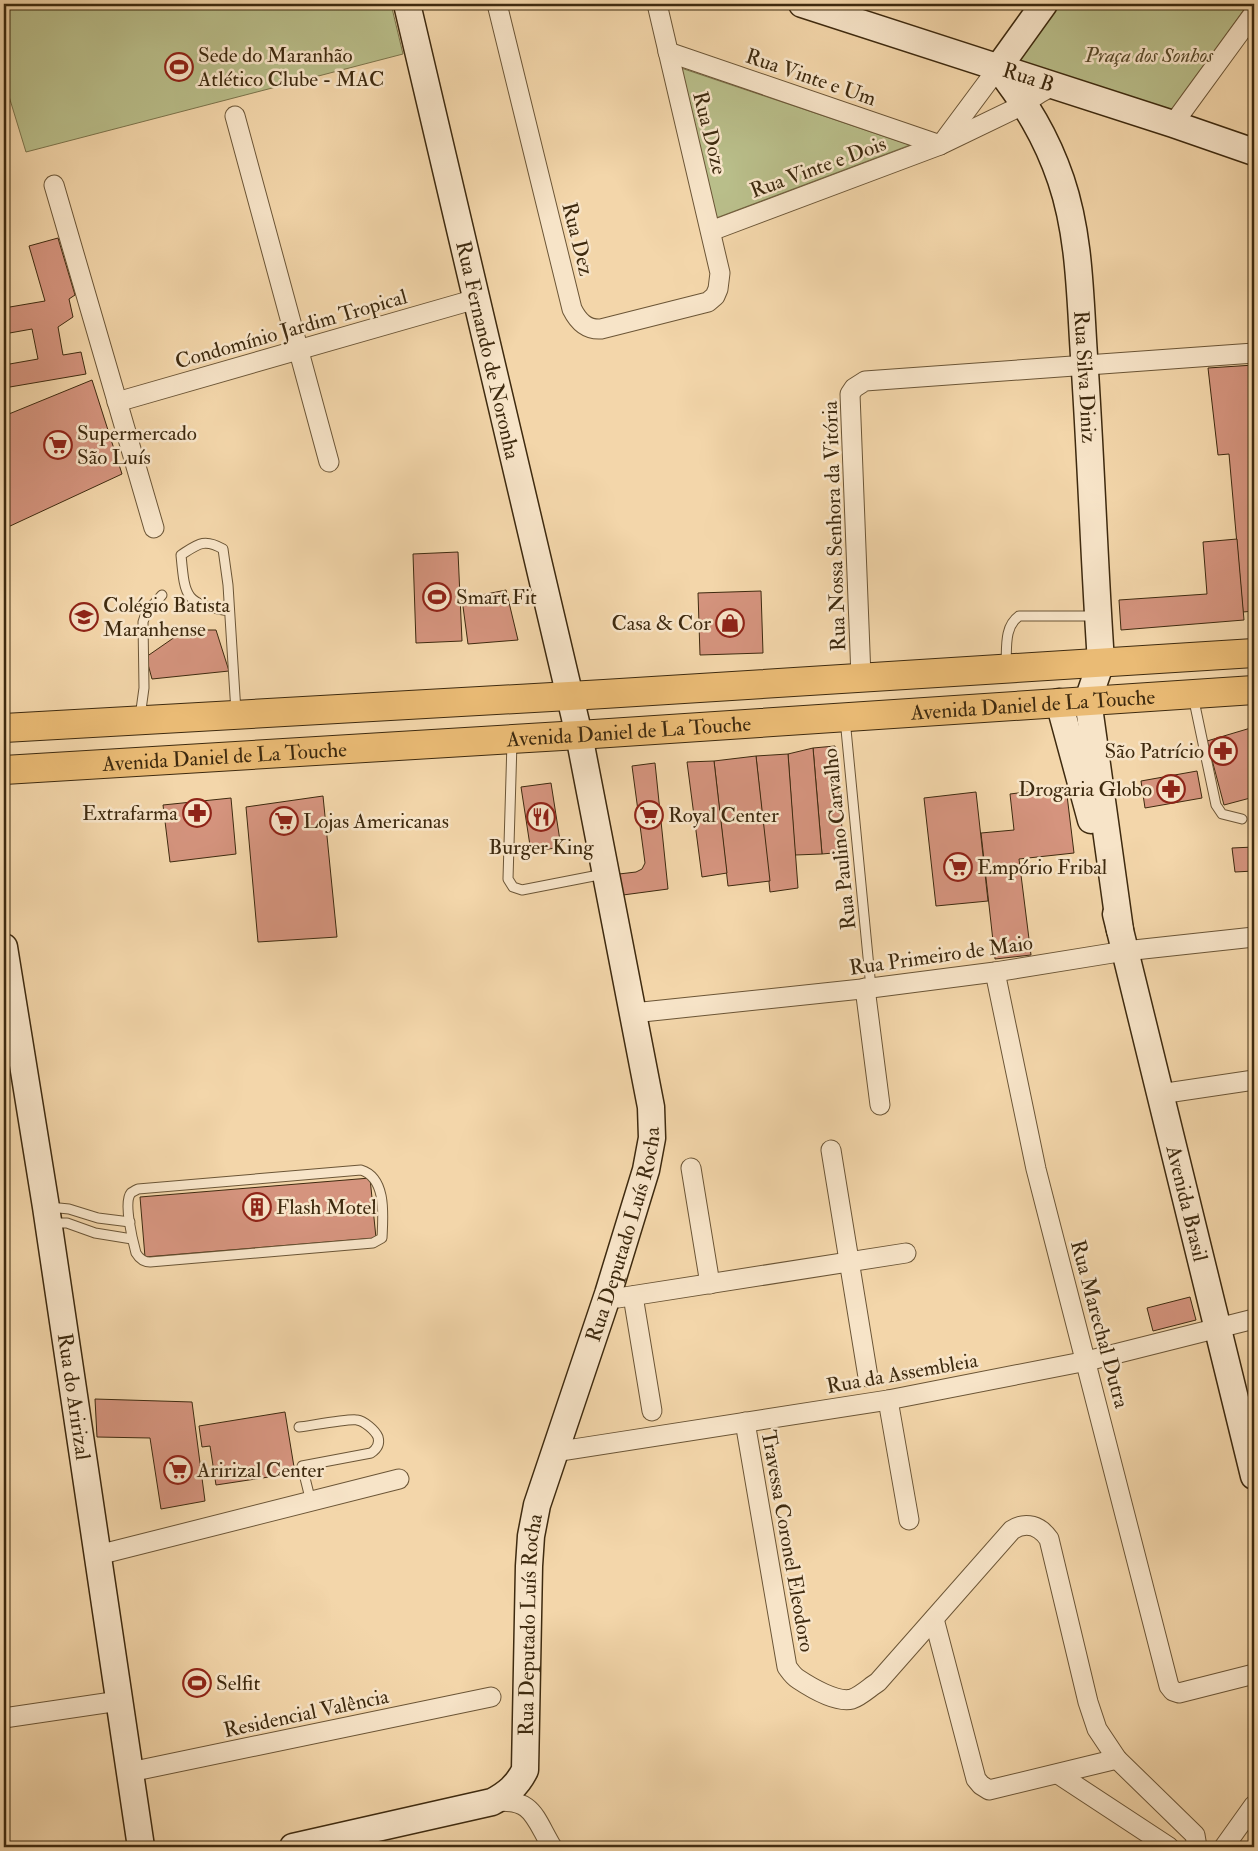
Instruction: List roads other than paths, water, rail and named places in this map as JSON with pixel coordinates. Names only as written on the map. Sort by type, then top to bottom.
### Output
[{"type":"main road","name":"Avenida Daniel de La Touche","points":[[4,728],[570,696],[1254,653]]},
{"type":"main road","points":[[1061,665],[1088,700]]},
{"type":"main road","name":"Avenida Daniel de La Touche","points":[[4,770],[579,735],[1254,690]]},
{"type":"street","name":"Rua Fernando de Noronha","points":[[407,4],[570,696]]},
{"type":"street","name":"Rua Dez","points":[[497,4],[572,309],[580,322],[594,330],[600,330],[708,302],[715,296],[718,289],[720,273]]},
{"type":"street","name":"Rua Doze","points":[[657,4],[720,273]]},
{"type":"street","name":"Rua B","points":[[807,4],[1254,152]]},
{"type":"street","points":[[940,145],[1044,4]]},
{"type":"street","points":[[1173,124],[1254,13]]},
{"type":"street","name":"Rua Vinte e Um","points":[[668,52],[940,145]]},
{"type":"street","name":"Rua Silva Diniz","points":[[998,68],[1025,104],[1054,160],[1068,201],[1075,233],[1085,366],[1101,662],[1088,700]]},
{"type":"street","name":"Rua Vinte e Dois","points":[[710,231],[940,145],[1025,104],[1036,94],[1055,86]]},
{"type":"street","points":[[235,116],[329,462]]},
{"type":"street","points":[[54,185],[154,528]]},
{"type":"street","name":"Condomínio Jardim Tropical","points":[[117,402],[476,299]]},
{"type":"street","name":"Rua Nossa Senhora da Vitória","points":[[861,677],[850,394],[854,388],[865,381],[1254,353]]},
{"type":"street","name":"Rua Deputado Luís Rocha","points":[[533,1815],[529,1802],[525,1770],[529,1566],[537,1505],[608,1294],[646,1170],[652,1138],[650,1107],[633,1013],[570,696]]},
{"type":"street","name":"Avenida Brasil","points":[[1088,700],[1122,940]]},
{"type":"street","name":"Avenida Brasil","points":[[1059,702],[1122,940],[1254,1476]]},
{"type":"street","name":"Rua Primeiro de Maio","points":[[633,1013],[868,988],[995,972],[1122,940],[1254,937]]},
{"type":"street","name":"Rua do Aririzal","points":[[4,948],[47,1215],[141,1847]]},
{"type":"street","name":"Rua Marechal Dutra","points":[[995,972],[1036,1169],[1087,1361],[1169,1686],[1173,1691],[1180,1693],[1254,1674]]},
{"type":"street","points":[[868,988],[880,1104]]},
{"type":"street","points":[[1160,1094],[1254,1080]]},
{"type":"street","points":[[831,1150],[868,1377]]},
{"type":"street","points":[[691,1168],[710,1284]]},
{"type":"street","points":[[608,1294],[618,1298],[634,1296],[906,1253]]},
{"type":"street","points":[[634,1296],[652,1411]]},
{"type":"street","name":"Rua da Assembleia","points":[[554,1452],[888,1400],[1087,1361],[1254,1319]]},
{"type":"street","points":[[888,1400],[909,1520]]},
{"type":"street","name":"Travessa Coronel Eleodoro","points":[[745,1422],[787,1667],[796,1678],[840,1700],[851,1699],[878,1682],[934,1619]]},
{"type":"street","points":[[98,1555],[399,1479]]},
{"type":"street","points":[[1117,1759],[989,1790],[976,1779],[934,1619],[1012,1530],[1020,1525],[1043,1531],[1049,1539],[1093,1718],[1104,1740],[1117,1759],[1195,1835],[1197,1847]]},
{"type":"street","name":"Residencial Valência","points":[[130,1772],[491,1697]]},
{"type":"street","points":[[4,1718],[119,1701]]},
{"type":"street","name":"Rua Deputado Luís Rocha","points":[[492,1802],[505,1796],[514,1788],[525,1770]]},
{"type":"street","points":[[1058,1774],[1169,1847]]},
{"type":"street","name":"Rua Deputado Luís Rocha","points":[[293,1847],[504,1800],[520,1802],[526,1806],[552,1847]]},
{"type":"street","points":[[1224,1847],[1254,1805]]},
{"type":"lane","points":[[229,612],[204,607],[194,602],[184,584],[181,555],[197,544],[212,543],[223,549],[229,612],[236,714]]},
{"type":"lane","points":[[139,720],[144,688],[143,622],[146,612],[162,594]]},
{"type":"lane","points":[[1006,668],[1008,631],[1012,621],[1019,616],[1098,616]]},
{"type":"lane","points":[[1192,694],[1216,805],[1222,814],[1242,819]]},
{"type":"lane","name":"Rua Paulino Carvalho","points":[[844,717],[868,988]]},
{"type":"lane","points":[[512,739],[508,879],[513,887],[522,890],[606,874]]},
{"type":"lane","points":[[361,1170],[373,1176],[381,1190],[382,1238],[379,1241],[368,1244],[146,1262],[138,1256],[132,1239],[128,1199],[131,1193],[144,1188],[361,1170]]},
{"type":"lane","points":[[47,1215],[70,1209],[98,1218],[130,1222]]},
{"type":"lane","points":[[47,1215],[95,1233],[132,1239]]},
{"type":"lane","points":[[299,1427],[357,1420],[374,1430],[379,1444],[371,1453],[302,1466],[311,1502]]},
{"type":"place","name":"Sede do Maranhão Atlético Clube - MAC","points":[[179,67]]},
{"type":"place","name":"Supermercado São Luís","points":[[58,445]]},
{"type":"place","name":"Smart Fit","points":[[437,597]]},
{"type":"place","name":"Colégio Batista Maranhense","points":[[84,617]]},
{"type":"place","name":"Casa & Cor","points":[[730,623]]},
{"type":"place","name":"São Patrício","points":[[1223,751]]},
{"type":"place","name":"Drogaria Globo","points":[[1171,789]]},
{"type":"place","name":"Extrafarma","points":[[197,813]]},
{"type":"place","name":"Royal Center","points":[[649,815]]},
{"type":"place","name":"Burger King","points":[[541,817]]},
{"type":"place","name":"Lojas Americanas","points":[[284,821]]},
{"type":"place","name":"Empório Fribal","points":[[958,867]]},
{"type":"place","name":"Flash Motel","points":[[257,1207]]},
{"type":"place","name":"Aririzal Center","points":[[178,1470]]},
{"type":"place","name":"Selfit","points":[[197,1683]]},
{"type":"park label","name":"Praça dos Sonhos","points":[[1149,55]]}]
